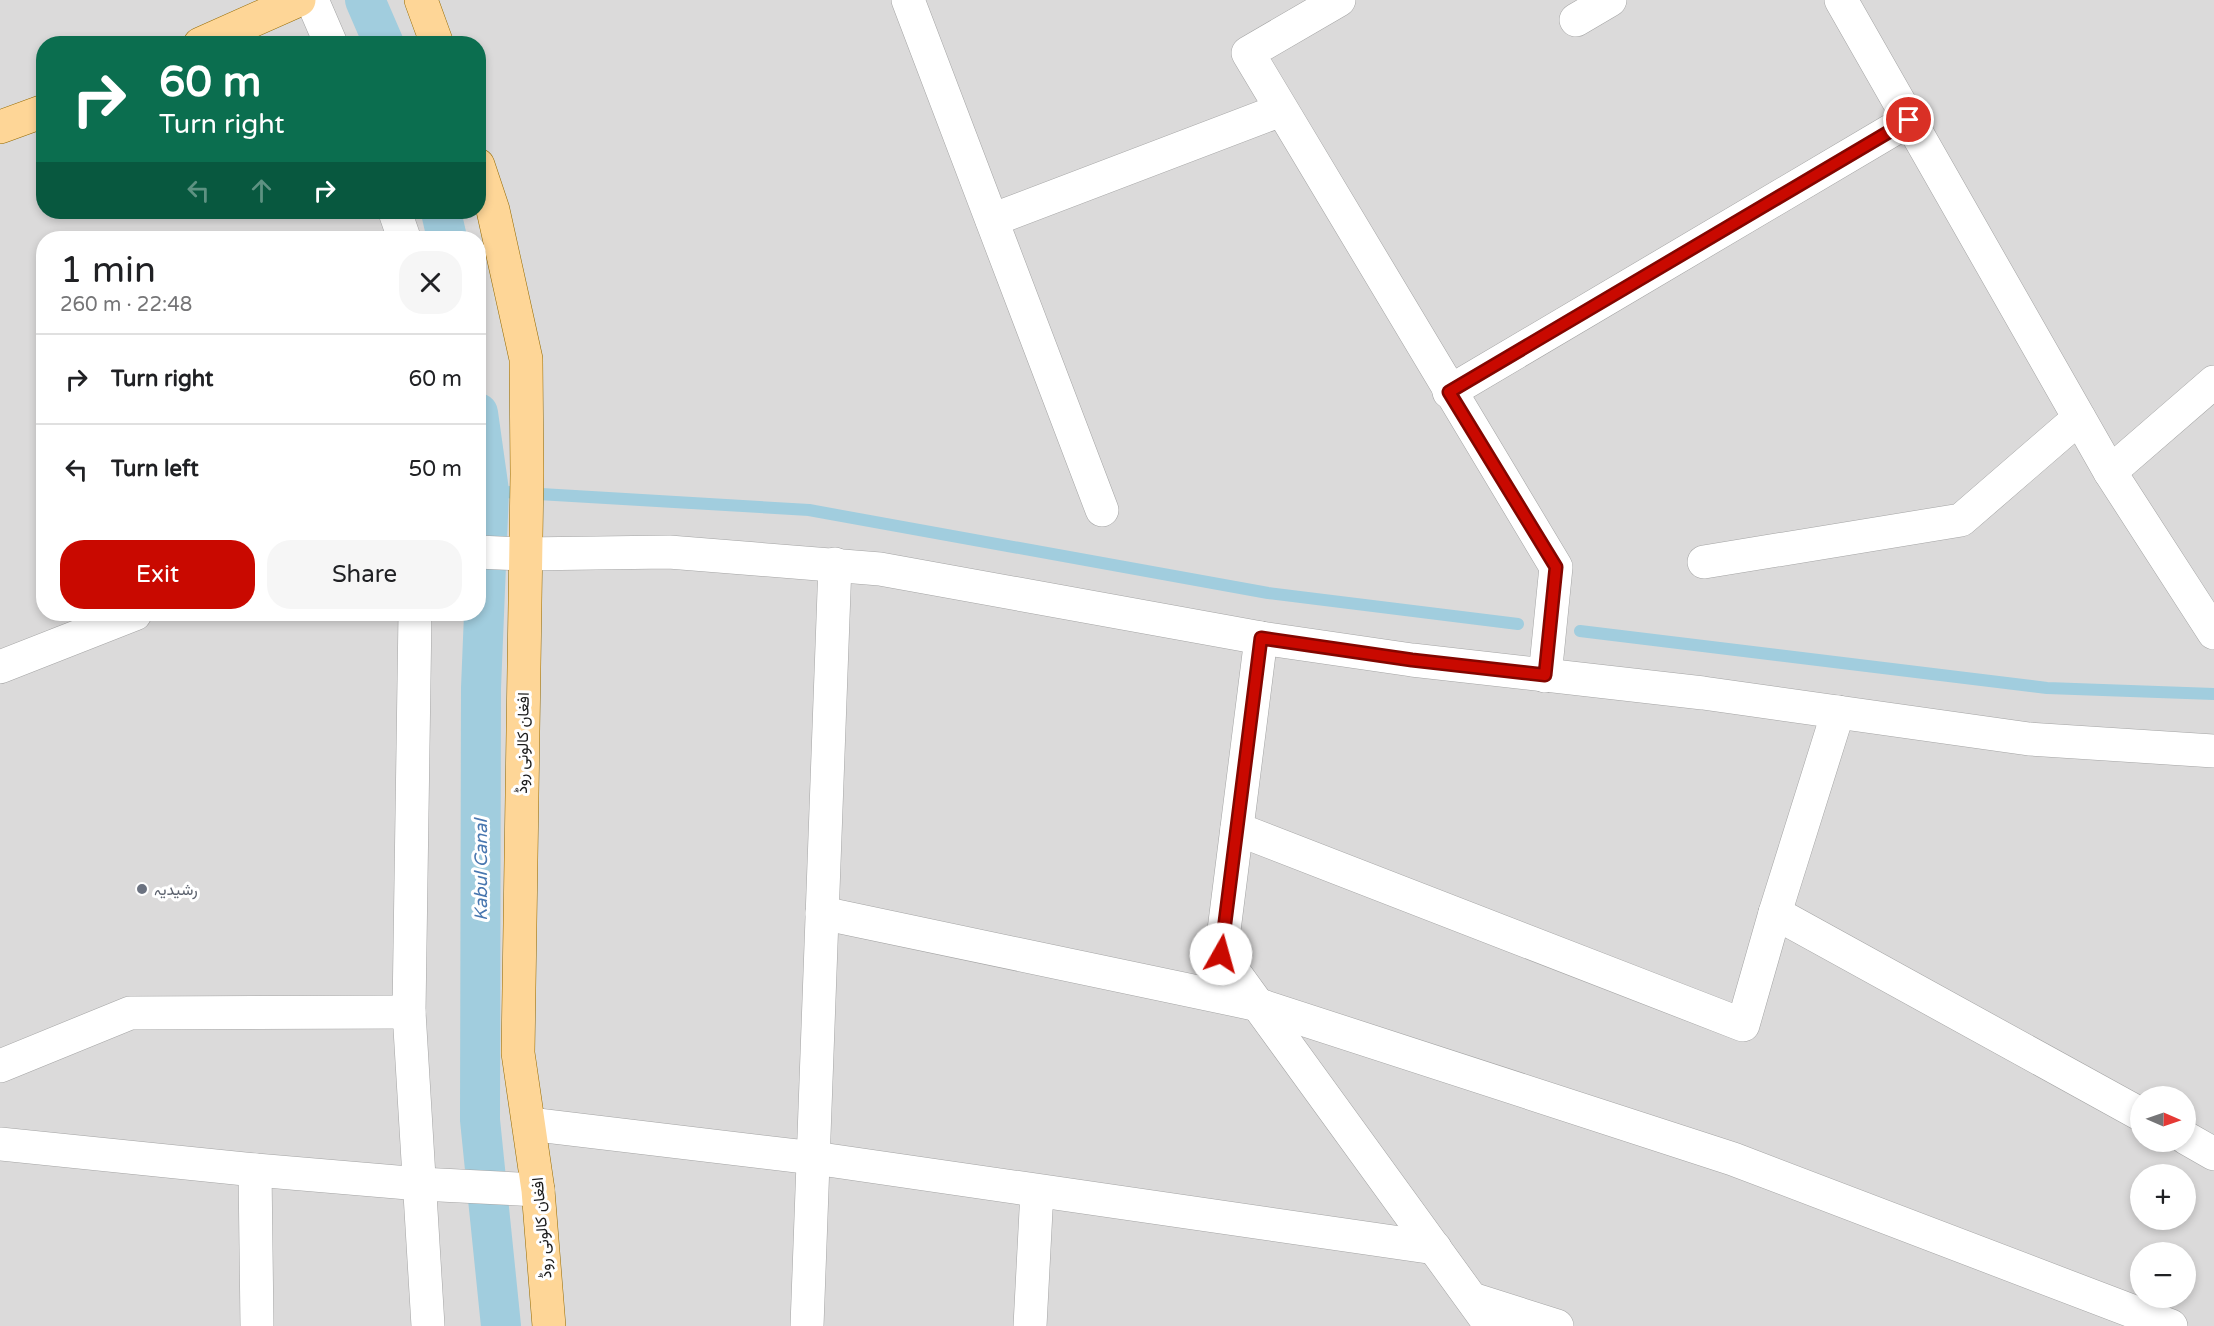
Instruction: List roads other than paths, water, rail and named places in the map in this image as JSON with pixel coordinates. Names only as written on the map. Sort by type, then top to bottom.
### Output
[{"type":"main road","points":[[218,36],[299,0]]},
{"type":"main road","points":[[421,0],[434,36]]},
{"type":"main road","points":[[0,127],[36,114]]},
{"type":"main road","name":"افغان کالونی روڈ","points":[[486,189],[493,210],[526,360],[527,474],[507,550],[518,1053],[529,1125],[533,1190],[549,1326]]},
{"type":"street","points":[[312,0],[328,36]]},
{"type":"street","points":[[908,0],[1102,510]]},
{"type":"street","points":[[1576,20],[1610,0]]},
{"type":"street","points":[[1841,0],[2110,472],[2214,633]]},
{"type":"street","points":[[1328,3],[1248,53],[1449,392],[1556,567],[1545,675]]},
{"type":"street","points":[[992,220],[1281,110]]},
{"type":"street","points":[[1449,392],[1909,120]]},
{"type":"street","points":[[2110,472],[2214,382]]},
{"type":"street","points":[[1704,562],[1961,520],[2079,418]]},
{"type":"street","points":[[507,550],[669,552],[880,568],[1261,638],[1412,660],[1703,693],[2029,739],[2214,750]]},
{"type":"street","points":[[807,1326],[835,564]]},
{"type":"street","points":[[0,667],[117,621]]},
{"type":"street","points":[[415,621],[409,1012],[427,1184],[428,1326]]},
{"type":"street","points":[[1261,638],[1221,954],[1491,1326]]},
{"type":"street","points":[[1237,829],[1743,1025],[1775,913],[1838,712]]},
{"type":"street","points":[[822,913],[1259,1005],[1733,1159],[2171,1326]]},
{"type":"street","points":[[1775,913],[2130,1108]]},
{"type":"street","points":[[4,1054],[130,1013],[409,1012]]},
{"type":"street","points":[[529,1125],[814,1158],[1435,1248]]},
{"type":"street","points":[[0,1144],[255,1170],[533,1190]]},
{"type":"street","points":[[2196,1144],[2214,1154]]},
{"type":"street","points":[[255,1170],[257,1326]]},
{"type":"street","points":[[1030,1326],[1037,1191]]},
{"type":"street","points":[[1472,1299],[1557,1326]]},
{"type":"waterway","name":"Kabul Canal","points":[[365,0],[381,36]]},
{"type":"waterway","name":"Kabul Canal","points":[[443,219],[445,231]]},
{"type":"waterway","name":"Kabul Canal","points":[[486,470],[489,491],[486,565]]},
{"type":"waterway","points":[[489,491],[809,510],[1268,593],[1518,624]]},
{"type":"waterway","name":"Kabul Canal","points":[[484,621],[481,688],[480,1120],[501,1326]]},
{"type":"waterway","points":[[1580,631],[2047,688],[2214,694]]},
{"type":"place","name":"رشیدیہ","points":[[142,889]]}]
